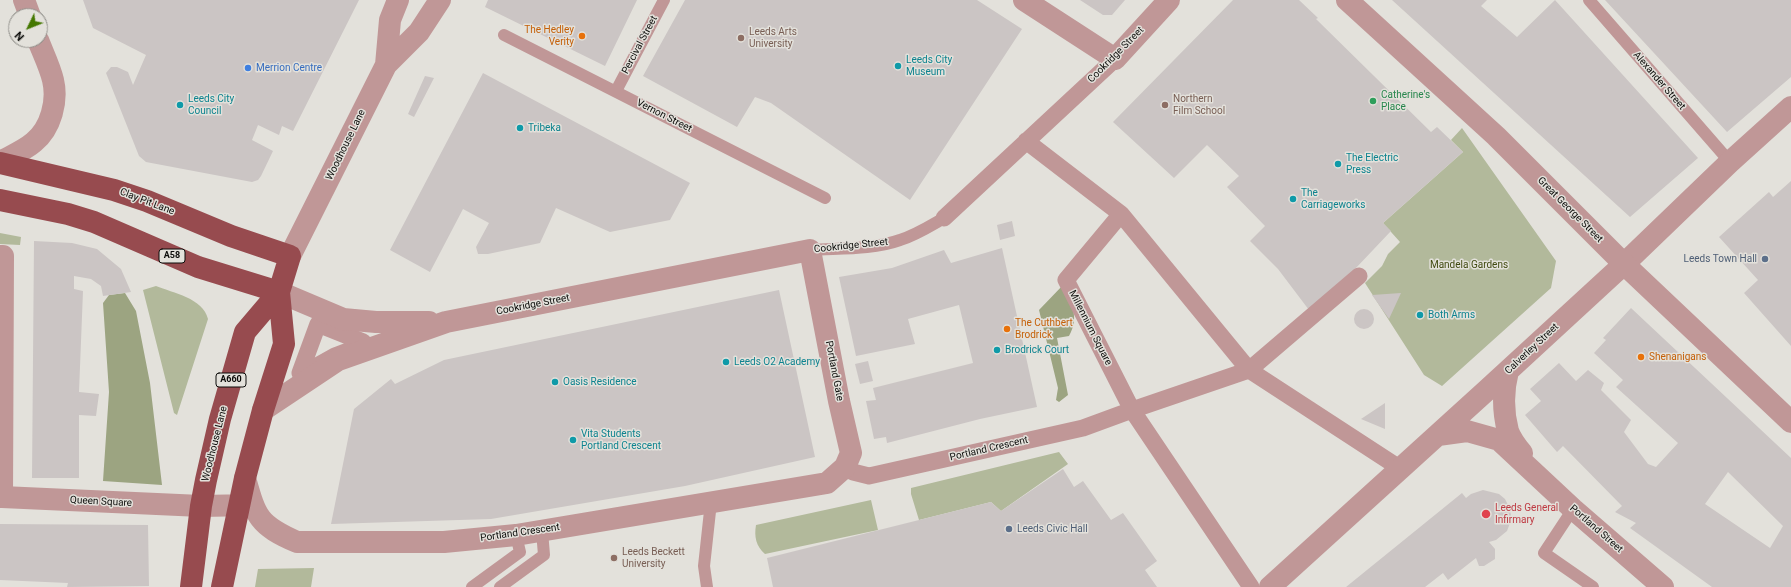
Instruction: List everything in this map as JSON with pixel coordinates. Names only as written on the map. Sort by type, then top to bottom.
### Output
[{"type":"highway","name":"Clay Pit Lane","points":[[0,163],[114,190],[147,201],[231,236],[290,256]]},
{"type":"highway","name":"A58","points":[[0,200],[68,214],[94,222],[198,267],[279,292]]},
{"type":"highway","name":"Woodhouse Lane","points":[[222,587],[246,505],[245,478],[263,410],[284,344],[279,292],[290,256]]},
{"type":"highway","name":"Woodhouse Lane","points":[[191,587],[201,506],[220,419],[245,332],[279,292]]},
{"type":"street","name":"Woodhouse Lane","points":[[386,65],[390,20],[398,0]]},
{"type":"street","name":"Woodhouse Lane","points":[[290,256],[386,65],[419,32],[440,0]]},
{"type":"street","points":[[1024,0],[1115,59]]},
{"type":"street","name":"Cookridge Street","points":[[944,218],[1115,59],[1169,0]]},
{"type":"street","name":"Great George Street","points":[[1347,0],[1496,136],[1624,264],[1791,422]]},
{"type":"street","points":[[0,163],[34,143],[43,134],[51,118],[55,101],[53,81],[41,48]]},
{"type":"street","name":"Calverley Street","points":[[1270,587],[1508,371],[1624,264],[1730,162],[1791,107]]},
{"type":"street","points":[[1026,142],[1121,214],[1249,370],[1401,469]]},
{"type":"street","name":"Millennium Square","points":[[1121,214],[1066,280],[1132,410],[1251,587]]},
{"type":"street","name":"Cookridge Street","points":[[263,410],[338,360],[446,322],[810,250]]},
{"type":"street","name":"Portland Gate","points":[[810,250],[851,453],[845,467]]},
{"type":"street","name":"Queen Square","points":[[0,256],[3,256],[1,497],[201,506],[246,505]]},
{"type":"street","points":[[1132,410],[1249,370],[1359,276]]},
{"type":"street","name":"Cookridge Street","points":[[279,292],[343,319],[376,322],[446,322]]},
{"type":"street","name":"Portland Street","points":[[1508,371],[1504,385],[1504,401],[1508,432],[1531,470]]},
{"type":"street","name":"Portland Crescent","points":[[246,505],[276,533],[296,542],[444,542],[516,536],[827,483],[845,467],[853,472],[869,476],[1083,428],[1132,410]]},
{"type":"street","name":"Portland Street","points":[[1438,435],[1467,432],[1499,440],[1573,509],[1663,587]]},
{"type":"lane","name":"Percival Street","points":[[616,91],[664,0]]},
{"type":"lane","name":"Alexander Street","points":[[1589,0],[1730,162]]},
{"type":"lane","name":"Vernon Street","points":[[504,35],[825,198]]},
{"type":"lane","name":"Cookridge Street","points":[[810,250],[872,245],[898,241],[921,231],[944,218]]},
{"type":"lane","points":[[707,587],[704,566],[711,502]]},
{"type":"lane","points":[[1573,509],[1544,553],[1593,587]]},
{"type":"lane","points":[[500,587],[544,555],[542,531]]},
{"type":"lane","points":[[472,587],[520,552],[516,536]]},
{"type":"green space","name":"Mandela Gardens","points":[[1462,128],[1556,261],[1551,288],[1442,386],[1424,375],[1365,283],[1382,266],[1388,254],[1400,242],[1383,223],[1463,152],[1451,140]]},
{"type":"green space","points":[[0,233],[21,237],[20,245],[0,244]]},
{"type":"green space","points":[[1064,284],[1072,303],[1074,322],[1069,336],[1057,338],[1068,395],[1059,402],[1056,400],[1058,388],[1039,310]]},
{"type":"green space","points":[[156,286],[194,301],[205,312],[208,319],[177,415],[174,413],[143,290]]},
{"type":"green space","points":[[125,293],[136,311],[150,383],[162,485],[103,481],[109,392],[103,303],[109,295]]},
{"type":"green space","points":[[1059,452],[1068,464],[1001,511],[991,502],[919,520],[911,494],[911,488]]},
{"type":"green space","points":[[871,500],[878,530],[765,554],[758,544],[755,533],[756,525]]},
{"type":"green space","points":[[314,568],[311,587],[255,587],[258,569]]},
{"type":"building","name":"Merrion Centre","points":[[83,0],[359,0],[293,131],[282,126],[279,135],[258,125],[252,140],[273,151],[261,176],[258,180],[252,182],[146,162],[139,156],[106,73],[111,67],[117,67],[128,72],[133,85],[146,55],[93,28]]},
{"type":"building","name":"The Hedley Verity","points":[[488,0],[637,0],[605,66],[485,7]]},
{"type":"building","name":"Leeds City Museum","points":[[685,0],[977,0],[1022,29],[910,200],[771,103],[755,97],[737,127],[643,76]]},
{"type":"building","points":[[1080,0],[1125,0],[1112,15],[1103,15]]},
{"type":"building","name":"The Electric Press","points":[[1233,0],[1299,0],[1318,18],[1316,19],[1431,132],[1437,127],[1463,152],[1383,223],[1391,231],[1355,269],[1309,310],[1278,269],[1250,241],[1265,226],[1227,187],[1239,176],[1207,145],[1174,178],[1113,122]]},
{"type":"building","points":[[1392,0],[1487,0],[1481,6],[1517,37],[1555,0],[1698,158],[1630,217]]},
{"type":"building","points":[[1605,0],[1791,0],[1791,77],[1727,132]]},
{"type":"building","name":"Tribeka","points":[[483,73],[690,183],[670,220],[610,232],[556,208],[540,243],[488,254],[478,254],[476,247],[489,223],[463,209],[430,272],[390,250]]},
{"type":"building","points":[[425,76],[434,78],[414,117],[408,114]]},
{"type":"building","name":"Leeds Town Hall","points":[[1791,181],[1791,346],[1744,293],[1758,280],[1719,237],[1769,192],[1773,197]]},
{"type":"building","points":[[1012,221],[1015,236],[1000,240],[997,225]]},
{"type":"building","points":[[34,241],[72,243],[97,249],[121,269],[131,292],[103,296],[101,286],[91,279],[74,276],[74,289],[83,291],[79,392],[99,394],[96,416],[79,415],[79,478],[32,478]]},
{"type":"building","name":"Brodrick Court","points":[[1002,248],[1037,407],[980,419],[887,443],[886,437],[874,439],[866,401],[876,400],[873,388],[973,363],[959,305],[908,319],[915,344],[856,356],[839,277],[892,268],[944,250],[951,263]]},
{"type":"building","points":[[779,290],[815,457],[685,486],[491,519],[331,524],[354,409],[391,379],[395,384],[444,360]]},
{"type":"building","points":[[1401,293],[1389,319],[1372,295]]},
{"type":"building","points":[[1631,308],[1791,458],[1791,587],[1712,587],[1630,528],[1636,523],[1615,512],[1622,506],[1563,446],[1557,452],[1525,415],[1541,401],[1530,389],[1559,363],[1576,381],[1588,370],[1604,383],[1601,390],[1631,420],[1624,432],[1648,464],[1656,467],[1678,443],[1616,387],[1623,380],[1594,353],[1606,340],[1603,338]],"holes":[[[1728,472],[1783,526],[1770,548],[1705,504]]]},
{"type":"building","points":[[1364,309],[1371,312],[1374,319],[1371,326],[1364,329],[1357,326],[1354,319],[1357,312]]},
{"type":"building","points":[[868,361],[873,381],[860,384],[855,364]]},
{"type":"building","points":[[1385,403],[1385,429],[1361,419]]},
{"type":"building","name":"Leeds Civic Hall","points":[[1063,469],[1074,487],[1083,481],[1111,520],[1123,513],[1157,561],[1145,570],[1157,587],[773,587],[767,558],[991,502],[1001,511]]},
{"type":"building","points":[[1483,490],[1499,494],[1505,499],[1511,515],[1507,531],[1496,540],[1489,542],[1495,549],[1495,559],[1484,566],[1479,566],[1476,558],[1448,580],[1443,573],[1425,587],[1346,587],[1462,493],[1466,498],[1471,494]]},
{"type":"building","points":[[0,524],[148,525],[149,586],[67,587],[68,583],[0,580]]},
{"type":"place","name":"The Hedley Verity","points":[[582,36]]},
{"type":"place","name":"Leeds Arts University","points":[[741,38]]},
{"type":"place","name":"Leeds City Museum","points":[[898,66]]},
{"type":"place","name":"Merrion Centre","points":[[248,68]]},
{"type":"place","name":"Catherine's Place","points":[[1373,101]]},
{"type":"place","name":"Leeds City Council","points":[[180,105]]},
{"type":"place","name":"Northern Film School","points":[[1165,105]]},
{"type":"place","name":"Tribeka","points":[[520,128]]},
{"type":"place","name":"The Electric Press","points":[[1338,164]]},
{"type":"place","name":"The Carriageworks","points":[[1293,199]]},
{"type":"place","name":"Leeds Town Hall","points":[[1765,259]]},
{"type":"place","name":"Both Arms","points":[[1420,315]]},
{"type":"place","name":"The Cuthbert Brodrick","points":[[1007,329]]},
{"type":"place","name":"Brodrick Court","points":[[997,350]]},
{"type":"place","name":"Shenanigans","points":[[1641,357]]},
{"type":"place","name":"Leeds O2 Academy","points":[[726,362]]},
{"type":"place","name":"Oasis Residence","points":[[555,382]]},
{"type":"place","name":"Vita Students Portland Crescent","points":[[573,440]]},
{"type":"place","name":"Leeds General Infirmary","points":[[1486,514]]},
{"type":"place","name":"Leeds Civic Hall","points":[[1009,529]]},
{"type":"place","name":"Leeds Beckett University","points":[[614,558]]}]
